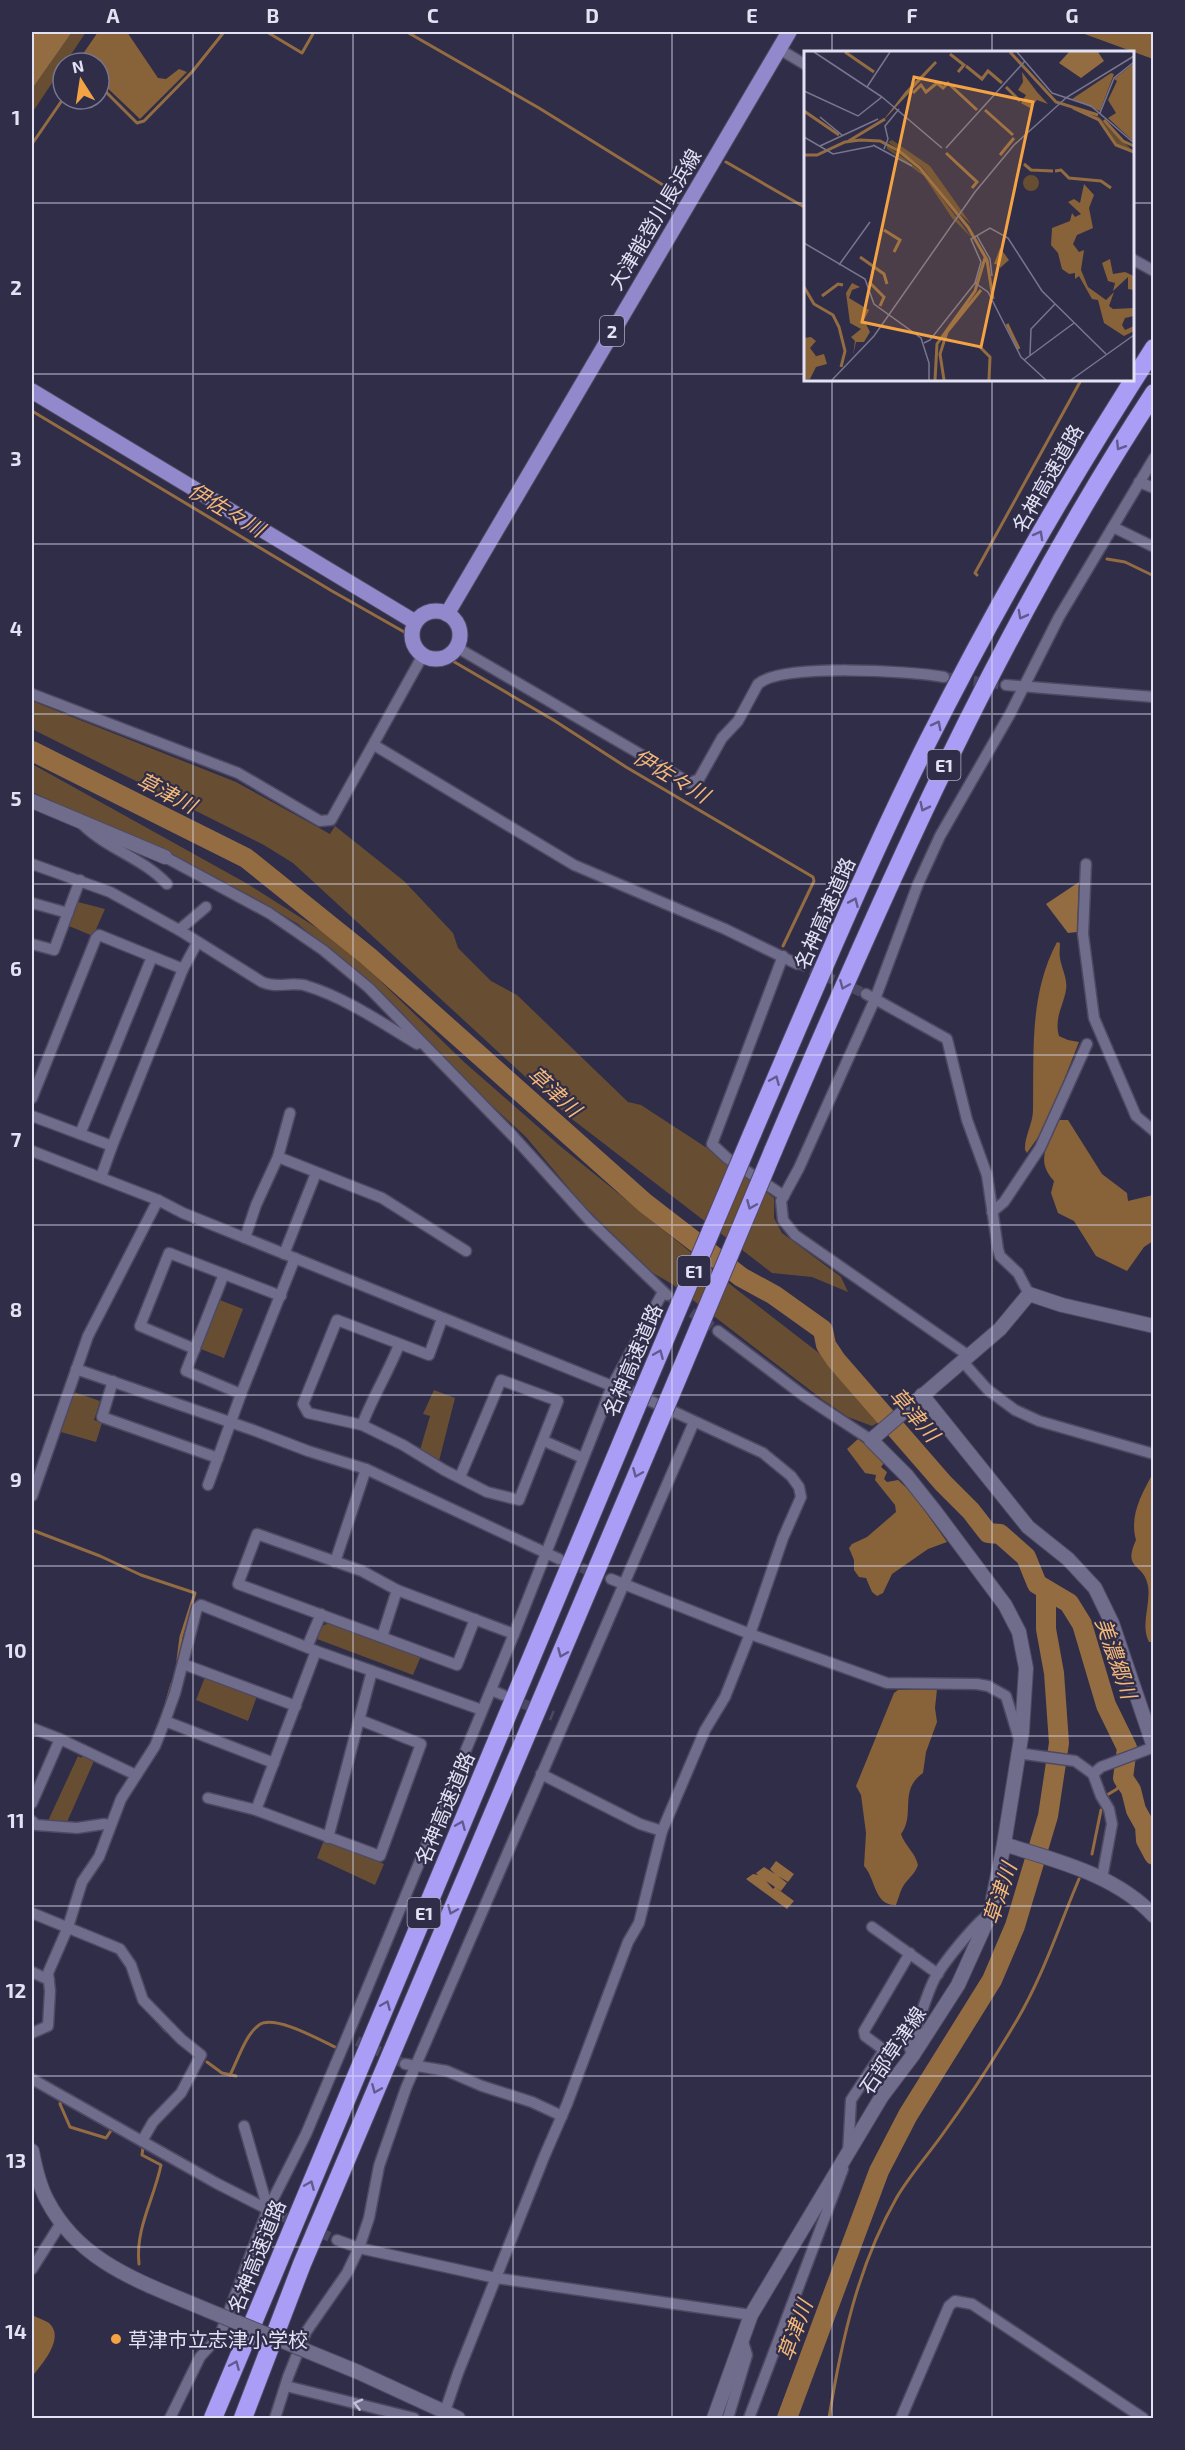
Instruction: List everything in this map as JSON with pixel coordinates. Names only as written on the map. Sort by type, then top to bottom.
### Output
[{"type":"highway","name":"名神高速道路","points":[[1134,378],[1154,348]]},
{"type":"highway","name":"名神高速道路","points":[[213,2418],[819,977],[928,741],[1047,520],[1132,381]]},
{"type":"highway","name":"E1","points":[[243,2418],[306,2255],[884,894],[951,750],[1070,529],[1152,395]]},
{"type":"main road","name":"大津能登川長浜線","points":[[447,614],[789,32]]},
{"type":"main road","points":[[32,391],[415,622]]},
{"type":"main road","points":[[433,611],[447,614],[457,625],[459,640],[456,647],[445,657],[437,659],[423,655],[413,644],[412,629],[415,622],[426,613],[433,611]]},
{"type":"street","points":[[779,49],[804,64]]},
{"type":"street","points":[[1134,259],[1154,271]]},
{"type":"street","points":[[1154,458],[1059,616],[1026,685],[940,836],[799,1168],[781,1200],[783,1220],[795,1235],[962,1362],[988,1390],[1015,1410],[1039,1421],[1154,1454]]},
{"type":"street","points":[[1139,482],[1154,488]]},
{"type":"street","points":[[1113,527],[1154,547]]},
{"type":"street","points":[[456,647],[690,783],[699,779],[722,738],[738,721],[758,684],[763,680],[792,674],[857,670],[944,677]]},
{"type":"street","points":[[32,694],[238,773],[320,821],[331,820],[423,655]]},
{"type":"street","points":[[1006,685],[1154,697]]},
{"type":"street","points":[[374,745],[574,865],[725,929],[797,963]]},
{"type":"street","points":[[32,801],[165,857],[242,897],[309,940],[369,988],[513,1136],[590,1220],[665,1294],[612,1386],[352,2039],[268,2209],[220,2335],[200,2356],[170,2418]]},
{"type":"street","points":[[82,824],[100,840],[157,873],[167,885]]},
{"type":"street","points":[[32,864],[110,892],[179,930],[271,986],[304,985],[334,997],[429,1051]]},
{"type":"street","points":[[1086,864],[1083,934],[1094,1018],[1136,1116],[1154,1131]]},
{"type":"street","points":[[32,944],[54,950],[80,880]]},
{"type":"street","points":[[32,903],[68,913]]},
{"type":"street","points":[[179,930],[206,907]]},
{"type":"street","points":[[32,1098],[99,935],[183,969]]},
{"type":"street","points":[[101,1177],[111,1146],[183,969],[197,943]]},
{"type":"street","points":[[783,956],[712,1144],[727,1158],[784,1196]]},
{"type":"street","points":[[80,1134],[152,957]]},
{"type":"street","points":[[870,997],[947,1039],[967,1120],[987,1175],[1000,1256],[1018,1273],[1029,1294],[1062,1305],[1154,1326]]},
{"type":"street","points":[[992,1212],[1012,1192],[1040,1148],[1087,1044]]},
{"type":"street","points":[[246,1238],[256,1205],[278,1157],[290,1113]]},
{"type":"street","points":[[32,1116],[111,1146]]},
{"type":"street","points":[[32,1151],[158,1200],[183,1213],[442,1319],[629,1391],[763,1453],[791,1476],[799,1487],[801,1497],[783,1538],[750,1634],[725,1697],[705,1730],[662,1831],[639,1923],[628,1942],[562,2116],[443,2415]]},
{"type":"street","points":[[278,1157],[382,1198],[466,1251]]},
{"type":"street","points":[[284,1254],[316,1173]]},
{"type":"street","points":[[32,1496],[88,1336],[158,1200]]},
{"type":"street","points":[[195,1349],[140,1326],[170,1253],[281,1296]]},
{"type":"street","points":[[208,1485],[241,1394],[296,1258]]},
{"type":"street","points":[[224,1274],[186,1371],[241,1394]]},
{"type":"street","points":[[718,1331],[812,1402],[876,1435],[1000,1329],[1029,1294]]},
{"type":"street","points":[[442,1319],[429,1355],[337,1320],[305,1397],[303,1408],[308,1413],[362,1425],[487,1492],[519,1500],[558,1401],[501,1380],[460,1477]]},
{"type":"street","points":[[362,1425],[371,1402],[388,1375],[399,1345]]},
{"type":"street","points":[[76,1369],[308,1451],[366,1469],[559,1559]]},
{"type":"street","points":[[113,1381],[102,1417],[218,1458]]},
{"type":"street","points":[[611,1579],[750,1634],[886,1683],[988,1686],[1006,1696],[1019,1748],[1033,1756],[1075,1761],[1097,1770],[1150,1749],[1107,1612],[1095,1588],[1068,1559],[1028,1527],[924,1394]]},
{"type":"street","points":[[275,2418],[306,2332],[347,2273],[358,2248],[369,2218],[379,2166],[406,2088],[694,1422]]},
{"type":"street","name":"石部草津線","points":[[714,2418],[751,2315],[882,2096],[913,2055],[958,1985],[990,1914],[1004,1844],[1019,1748],[1026,1668],[1018,1632],[1005,1605],[876,1435]]},
{"type":"street","points":[[544,1441],[583,1458]]},
{"type":"street","points":[[335,1562],[366,1469]]},
{"type":"street","points":[[475,1619],[457,1665],[238,1584],[257,1534],[362,1571],[397,1590],[475,1619],[514,1634]]},
{"type":"street","points":[[382,1637],[397,1590]]},
{"type":"street","points":[[32,2033],[48,2026],[50,1998],[48,1973],[68,1928],[82,1882],[99,1857],[121,1799],[155,1746],[183,1664],[197,1608],[201,1605],[312,1649],[482,1710]]},
{"type":"street","points":[[256,1810],[296,1706],[321,1614]]},
{"type":"street","points":[[183,1664],[296,1706]]},
{"type":"street","points":[[328,1838],[372,1671]]},
{"type":"street","points":[[491,1690],[503,1695]]},
{"type":"street","points":[[553,1716],[565,1721]]},
{"type":"street","points":[[208,1798],[256,1810],[380,1856],[421,1744],[360,1720]]},
{"type":"street","points":[[165,1721],[274,1762]]},
{"type":"street","points":[[32,1728],[60,1738],[136,1775]]},
{"type":"street","points":[[32,1803],[60,1738]]},
{"type":"street","points":[[1097,1770],[1101,1796],[1109,1809],[1112,1824],[1102,1878]]},
{"type":"street","points":[[542,1774],[640,1824],[662,1831]]},
{"type":"street","points":[[32,1821],[36,1825],[77,1828],[110,1825]]},
{"type":"street","points":[[1004,1844],[1102,1878],[1133,1897],[1154,1916]]},
{"type":"street","points":[[32,1913],[120,1949],[131,1965],[143,2000],[180,2039],[201,2055],[181,2093],[153,2122],[142,2141]]},
{"type":"street","points":[[913,2055],[910,2049],[938,1974],[973,1928],[983,1917],[990,1914]]},
{"type":"street","points":[[872,1927],[938,1974]]},
{"type":"street","points":[[749,2418],[829,2211],[848,2155],[851,2100],[884,2050],[865,2036],[864,2031],[910,1953]]},
{"type":"street","points":[[32,1971],[49,1980]]},
{"type":"street","points":[[405,2064],[447,2071],[482,2086],[532,2102],[562,2116]]},
{"type":"street","points":[[32,2079],[279,2215]]},
{"type":"street","points":[[244,2127],[268,2209]]},
{"type":"street","points":[[32,2151],[46,2198],[61,2223],[83,2248],[106,2264],[134,2279],[358,2372],[443,2415],[458,2418]]},
{"type":"street","points":[[32,2269],[61,2223]]},
{"type":"street","points":[[337,2240],[358,2248],[496,2278],[751,2315]]},
{"type":"street","points":[[901,2418],[949,2306],[955,2301],[972,2304],[1143,2418]]},
{"type":"street","points":[[728,2418],[747,2355],[742,2339]]},
{"type":"street","points":[[286,2386],[414,2418]]},
{"type":"shaded area","points":[[36,32],[72,32],[59,51],[51,51],[51,62],[32,89],[32,38]]},
{"type":"shaded area","points":[[72,32],[86,32],[73,51],[59,51]]},
{"type":"shaded area","points":[[98,32],[127,32],[158,78],[166,79],[179,69],[187,72],[140,119],[111,91],[111,51],[85,51]]},
{"type":"shaded area","points":[[1079,32],[1153,32],[1153,59]]},
{"type":"shaded area","points":[[51,62],[51,84],[32,113],[32,89]]},
{"type":"shaded area","points":[[32,701],[236,782],[330,834],[335,826],[404,881],[453,933],[458,948],[491,981],[517,995],[628,1102],[641,1105],[707,1148],[774,1198],[774,1218],[782,1233],[841,1277],[848,1292],[812,1277],[772,1273],[568,1116],[293,863],[264,845],[32,729]]},
{"type":"shaded area","points":[[32,764],[246,883],[328,935],[364,965],[464,1062],[560,1146],[736,1289],[828,1360],[883,1420],[872,1426],[848,1417],[672,1284],[653,1273],[583,1205],[526,1137],[485,1099],[393,1004],[298,924],[192,865],[32,792]]},
{"type":"shaded area","points":[[1079,882],[1077,932],[1068,933],[1046,904]]},
{"type":"shaded area","points":[[78,902],[105,909],[93,936],[69,926]]},
{"type":"shaded area","points":[[1057,942],[1060,943],[1066,986],[1058,1018],[1059,1036],[1079,1042],[1043,1130],[1027,1153],[1025,1145],[1033,1110],[1037,1003],[1048,962]]},
{"type":"shaded area","points":[[1059,1120],[1068,1120],[1102,1174],[1127,1193],[1128,1201],[1153,1195],[1153,1241],[1144,1247],[1127,1271],[1096,1256],[1074,1221],[1058,1213],[1051,1193],[1054,1181],[1048,1173],[1044,1158]]},
{"type":"shaded area","points":[[217,1299],[243,1309],[224,1358],[198,1348]]},
{"type":"shaded area","points":[[434,1390],[455,1398],[439,1461],[420,1450],[430,1416],[423,1414]]},
{"type":"shaded area","points":[[74,1392],[100,1401],[94,1420],[102,1423],[96,1442],[61,1432]]},
{"type":"shaded area","points":[[858,1439],[877,1453],[884,1463],[881,1467],[887,1472],[884,1479],[887,1482],[898,1480],[912,1493],[947,1542],[928,1549],[892,1574],[883,1593],[877,1596],[872,1592],[866,1578],[859,1577],[854,1570],[854,1560],[849,1548],[852,1544],[867,1537],[896,1512],[895,1505],[875,1480],[876,1475],[865,1473],[847,1449]]},
{"type":"shaded area","points":[[1153,1473],[1154,1642],[1149,1642],[1145,1628],[1148,1586],[1146,1578],[1135,1566],[1131,1557],[1136,1540],[1135,1513]]},
{"type":"shaded area","points":[[329,1623],[421,1656],[413,1675],[317,1639],[322,1626]]},
{"type":"shaded area","points":[[205,1677],[257,1696],[248,1721],[196,1700]]},
{"type":"shaded area","points":[[937,1689],[935,1708],[937,1722],[926,1752],[923,1773],[911,1787],[907,1819],[901,1834],[918,1865],[903,1886],[896,1905],[889,1904],[879,1897],[864,1866],[866,1833],[861,1795],[856,1786],[894,1693],[898,1690]]},
{"type":"shaded area","points":[[83,1755],[94,1761],[67,1822],[48,1821],[78,1756],[81,1758]]},
{"type":"shaded area","points":[[324,1840],[384,1864],[375,1885],[317,1858]]},
{"type":"shaded area","points":[[776,1861],[794,1874],[788,1882],[778,1876],[787,1883],[781,1891],[775,1887],[794,1901],[787,1909],[746,1879],[753,1874],[758,1875],[756,1873],[764,1867],[775,1874],[770,1869]]},
{"type":"shaded area","points":[[32,2315],[49,2323],[54,2329],[55,2336],[46,2359],[32,2377]]},
{"type":"waterway","points":[[111,97],[137,123],[144,121],[192,72],[224,32]]},
{"type":"waterway","points":[[267,32],[302,53],[314,32]]},
{"type":"waterway","points":[[407,32],[539,108],[676,193]]},
{"type":"waterway","points":[[32,144],[55,111]]},
{"type":"waterway","points":[[726,162],[804,207]]},
{"type":"waterway","points":[[977,575],[975,573],[1080,382]]},
{"type":"waterway","name":"伊佐々川","points":[[32,411],[406,633]]},
{"type":"waterway","points":[[1107,559],[1125,562],[1154,576]]},
{"type":"waterway","name":"伊佐々川","points":[[451,660],[813,877],[814,881],[783,946]]},
{"type":"waterway","name":"草津川","points":[[32,751],[246,858],[368,956],[645,1203],[741,1277],[774,1295],[823,1330],[826,1345],[836,1360],[988,1533],[1000,1534],[1026,1557],[1037,1584],[1069,1603],[1082,1624],[1106,1705],[1127,1748],[1123,1778],[1131,1790],[1136,1810],[1145,1826],[1146,1840],[1154,1855]]},
{"type":"waterway","points":[[32,1530],[100,1556],[141,1575],[195,1593],[181,1637],[178,1660]]},
{"type":"waterway","name":"草津川","points":[[787,2418],[879,2171],[908,2115],[992,1980],[1015,1926],[1048,1816],[1059,1743],[1054,1673],[1046,1629],[1046,1591]]},
{"type":"waterway","points":[[167,1701],[172,1684]]},
{"type":"waterway","points":[[1107,1795],[1117,1789],[1123,1778]]},
{"type":"waterway","points":[[1092,1854],[1101,1810]]},
{"type":"waterway","points":[[829,2418],[839,2361],[853,2305],[883,2223],[902,2189],[962,2107],[1017,2020],[1043,1968],[1079,1879]]},
{"type":"waterway","points":[[155,2019],[166,2031]]},
{"type":"waterway","points":[[230,2075],[242,2048],[254,2029],[266,2022],[286,2025],[335,2047]]},
{"type":"waterway","points":[[207,2062],[222,2073],[236,2076]]},
{"type":"waterway","points":[[61,2099],[60,2104],[70,2127],[106,2138],[113,2130]]},
{"type":"waterway","points":[[139,2264],[142,2226],[161,2165],[142,2155],[143,2147]]},
{"type":"tunnel","points":[[944,677],[1006,685]]},
{"type":"tunnel","points":[[797,964],[866,994]]},
{"type":"tunnel","points":[[667,1295],[718,1331]]},
{"type":"tunnel","points":[[567,1562],[600,1575]]},
{"type":"tunnel","points":[[509,1698],[553,1716]]},
{"type":"tunnel","points":[[357,2041],[405,2064]]},
{"type":"tunnel","points":[[279,2215],[337,2240]]},
{"type":"place","name":"草津市立志津小学校","points":[[116,2339]]},
{"type":"water label","name":"美濃郷川","points":[[1117,1658]]}]
